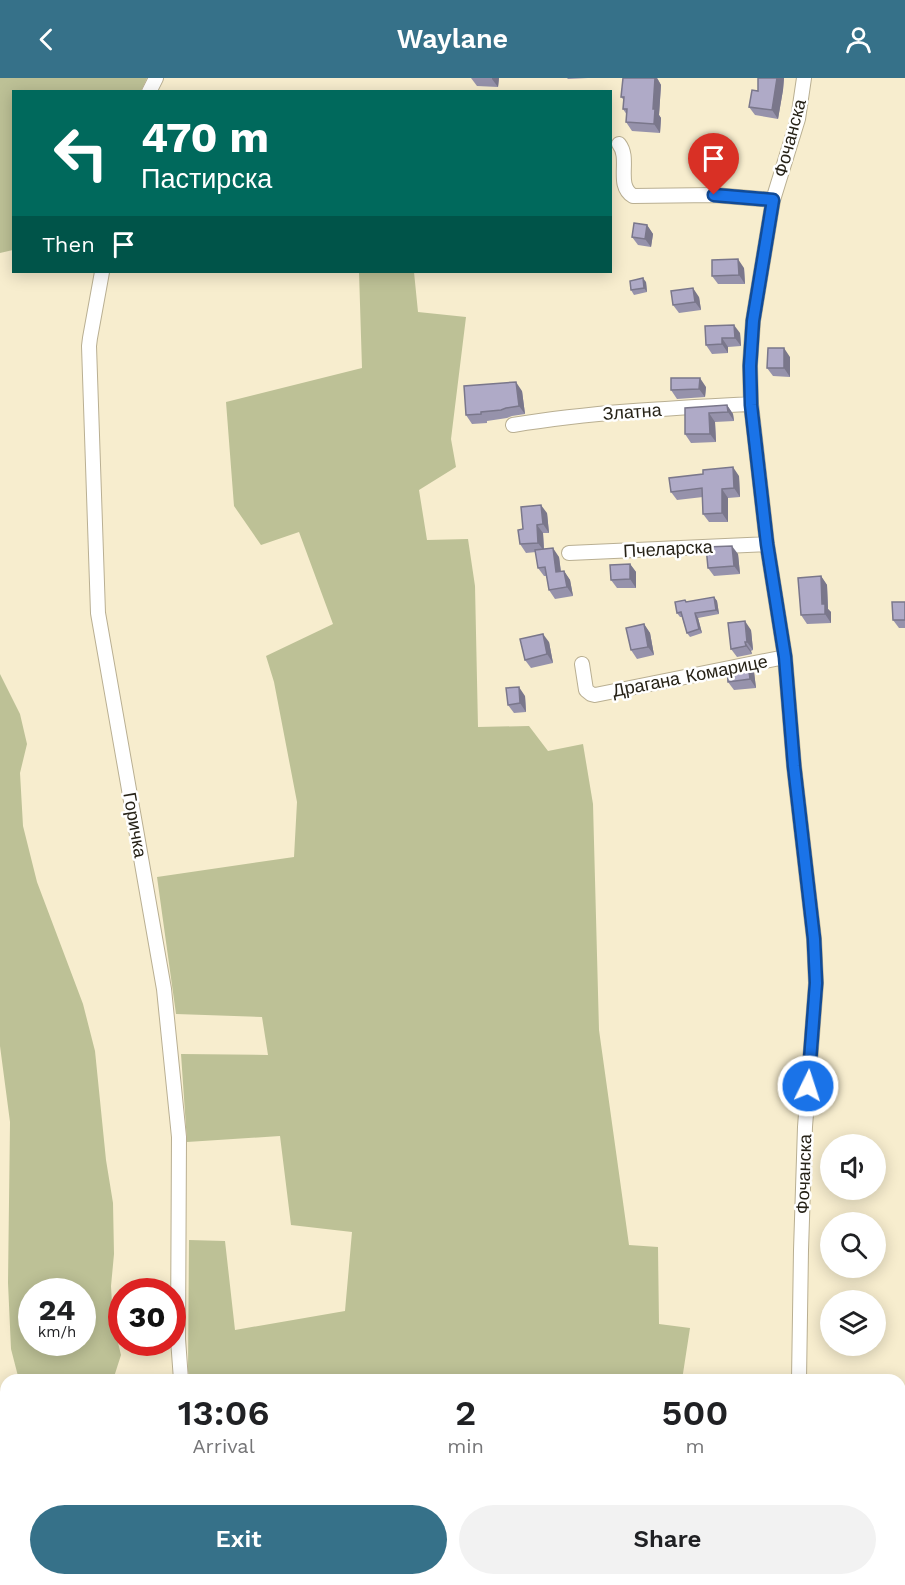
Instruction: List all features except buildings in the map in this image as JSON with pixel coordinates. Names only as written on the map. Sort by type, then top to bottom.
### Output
[{"type":"street","name":"Фочанска","points":[[799,1374],[805,1127],[816,983],[814,939],[794,766],[785,657],[767,544],[751,405],[750,366],[753,321],[773,200],[798,119],[804,78]]},
{"type":"street","points":[[619,144],[624,155],[624,185],[629,194],[633,196],[714,195],[773,200]]},
{"type":"street","name":"Горичка","points":[[102,273],[89,346],[98,613],[164,989],[169,1031],[179,1137],[178,1340],[181,1374]]},
{"type":"street","name":"Златна","points":[[513,425],[559,417],[751,405]]},
{"type":"street","name":"Пчеларска","points":[[569,553],[767,544]]},
{"type":"street","name":"Драгана Комарице","points":[[582,664],[586,690],[595,695],[785,657]]},
{"type":"green space","points":[[0,78],[147,78],[141,90],[12,90],[12,250],[0,253]]},
{"type":"green space","points":[[359,273],[414,273],[418,312],[466,317],[451,439],[456,467],[419,490],[427,540],[468,539],[475,586],[478,727],[529,726],[548,751],[583,744],[593,804],[599,1030],[629,1245],[658,1247],[659,1324],[690,1328],[683,1374],[189,1374],[189,1240],[225,1241],[235,1330],[345,1311],[352,1232],[291,1225],[280,1136],[187,1142],[181,1054],[268,1055],[262,1017],[176,1014],[157,877],[294,857],[297,802],[274,682],[266,656],[333,624],[299,532],[261,545],[234,506],[226,402],[362,368]]},
{"type":"green space","points":[[0,674],[20,714],[27,744],[20,773],[23,826],[37,882],[83,1004],[95,1051],[106,1160],[113,1203],[114,1254],[112,1278],[108,1278],[108,1356],[121,1356],[115,1374],[17,1374],[11,1349],[8,1283],[10,1122],[0,1046]]},
{"type":"route","points":[[714,195],[773,200],[753,321],[750,366],[751,405],[767,544],[785,657],[794,766],[814,939],[816,983],[808,1086]]}]
